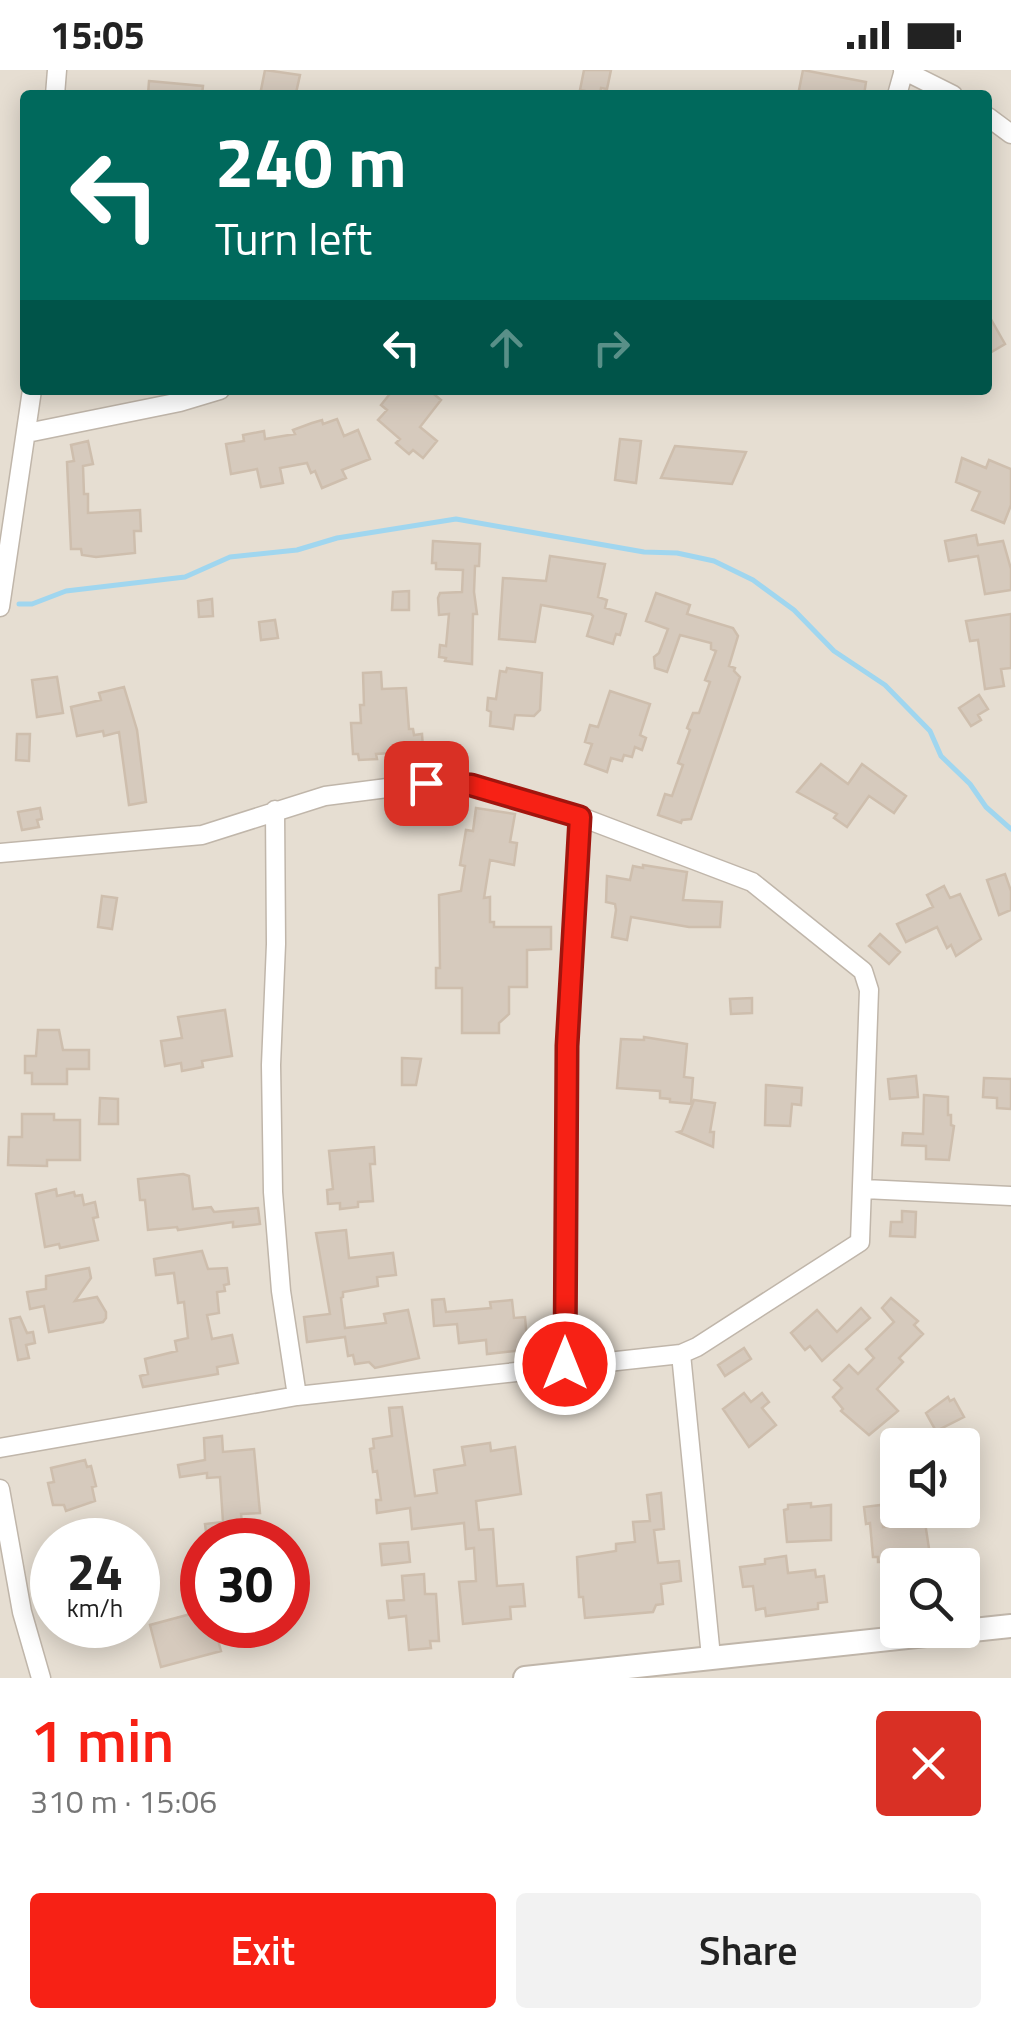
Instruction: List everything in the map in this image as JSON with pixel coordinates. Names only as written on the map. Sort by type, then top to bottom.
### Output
[{"type":"street","points":[[904,70],[942,90]]},
{"type":"street","points":[[0,607],[32,395]]},
{"type":"street","points":[[28,433],[203,395]]},
{"type":"street","points":[[0,853],[109,840],[202,835],[326,796],[426,783],[471,785],[580,817],[752,882],[863,972],[869,990],[860,1242],[681,1354],[298,1396],[0,1448]]},
{"type":"street","points":[[276,810],[273,1192],[281,1291],[298,1396]]},
{"type":"street","points":[[565,1364],[567,1046],[580,817]]},
{"type":"street","points":[[864,1189],[1011,1196]]},
{"type":"street","points":[[681,1354],[711,1657]]},
{"type":"street","points":[[0,1489],[22,1612],[41,1678]]},
{"type":"street","points":[[525,1678],[1011,1626]]},
{"type":"shaded area","points":[[0,70],[1011,70],[1011,1678],[0,1678]]},
{"type":"building","points":[[265,70],[300,75],[297,90],[261,90]]},
{"type":"building","points":[[584,70],[611,70],[607,89],[580,90]]},
{"type":"building","points":[[803,70],[866,82],[865,90],[799,90]]},
{"type":"building","points":[[149,81],[203,86],[203,90],[148,90]]},
{"type":"building","points":[[992,321],[1005,344],[992,352]]},
{"type":"building","points":[[389,395],[435,395],[441,400],[420,427],[437,441],[423,458],[413,450],[409,454],[396,443],[400,439],[378,420],[387,410],[381,405]]},
{"type":"building","points":[[337,419],[344,436],[358,430],[370,459],[342,470],[346,478],[322,488],[307,463],[280,468],[283,483],[261,487],[257,469],[231,474],[226,444],[244,441],[243,435],[264,431],[265,439],[295,434],[293,430],[312,423]]},
{"type":"building","points":[[620,439],[641,441],[636,483],[615,480]]},
{"type":"building","points":[[88,441],[93,464],[83,466],[88,513],[140,510],[141,531],[134,531],[135,553],[96,557],[82,555],[81,549],[71,549],[67,462],[74,461],[71,445]]},
{"type":"building","points":[[675,446],[746,452],[732,484],[661,478]]},
{"type":"building","points":[[962,458],[986,468],[989,460],[1011,469],[1011,505],[1004,523],[972,510],[980,492],[956,482]]},
{"type":"building","points":[[976,535],[978,545],[1003,541],[1011,569],[1011,590],[985,594],[978,556],[949,561],[945,541]]},
{"type":"building","points":[[433,541],[480,544],[479,566],[475,566],[477,614],[473,614],[472,664],[439,657],[440,645],[446,646],[449,614],[439,615],[438,598],[440,593],[462,592],[463,570],[436,569],[436,563],[432,563]]},
{"type":"building","points":[[550,556],[605,564],[598,597],[607,600],[605,608],[626,614],[613,644],[587,636],[591,614],[541,605],[535,642],[499,639],[503,578],[546,581]]},
{"type":"building","points":[[409,591],[409,610],[392,610],[393,592]]},
{"type":"building","points":[[656,593],[690,605],[687,614],[733,628],[738,636],[729,666],[740,677],[691,819],[681,823],[658,815],[665,794],[672,796],[683,765],[678,763],[690,730],[687,728],[693,713],[699,713],[716,651],[711,649],[711,643],[680,635],[667,672],[655,668],[654,657],[668,629],[646,621]]},
{"type":"building","points":[[212,599],[213,616],[199,617],[198,601]]},
{"type":"building","points":[[1011,614],[1011,668],[1001,669],[1004,686],[985,689],[978,640],[970,641],[966,621]]},
{"type":"building","points":[[275,620],[278,638],[261,640],[259,622]]},
{"type":"building","points":[[507,668],[542,673],[540,710],[534,716],[515,715],[513,729],[490,726],[491,712],[487,710],[488,698],[496,699],[500,671],[506,672]]},
{"type":"building","points":[[381,672],[382,689],[406,688],[409,729],[413,729],[414,735],[422,734],[419,761],[405,762],[405,752],[359,760],[358,754],[353,754],[351,723],[361,723],[363,673]]},
{"type":"building","points":[[57,677],[63,713],[37,717],[32,680]]},
{"type":"building","points":[[124,687],[137,730],[146,802],[129,805],[119,732],[77,736],[71,707],[101,700],[99,693]]},
{"type":"building","points":[[610,691],[650,704],[640,735],[646,738],[642,750],[635,747],[632,757],[624,755],[622,761],[611,758],[607,772],[585,764],[592,744],[585,742],[590,725],[598,727]]},
{"type":"building","points":[[979,695],[988,709],[971,726],[959,708]]},
{"type":"building","points":[[17,734],[30,734],[29,761],[16,760]]},
{"type":"building","points":[[821,764],[848,784],[862,764],[906,796],[894,813],[869,796],[847,827],[834,818],[837,814],[797,792]]},
{"type":"building","points":[[40,808],[39,827],[22,830],[18,812]]},
{"type":"building","points":[[476,808],[515,814],[510,842],[517,843],[514,865],[490,860],[484,898],[490,897],[490,922],[494,922],[494,927],[551,927],[551,949],[527,950],[527,987],[509,987],[509,1014],[499,1023],[499,1033],[462,1033],[462,988],[436,988],[436,968],[440,968],[439,895],[461,891],[465,866],[460,865],[466,830],[473,831]]},
{"type":"building","points":[[633,866],[687,872],[683,900],[722,902],[720,927],[689,927],[631,917],[627,940],[612,937],[616,910],[615,904],[606,902],[607,876],[630,880]]},
{"type":"building","points":[[1005,874],[1011,891],[1011,910],[999,915],[987,880]]},
{"type":"building","points":[[944,886],[950,898],[960,894],[981,939],[956,956],[951,945],[947,948],[937,927],[906,942],[897,924],[933,907],[927,895]]},
{"type":"building","points":[[102,896],[117,898],[112,929],[98,927]]},
{"type":"building","points":[[880,934],[900,952],[889,964],[869,946]]},
{"type":"building","points":[[752,998],[752,1013],[731,1014],[730,999]]},
{"type":"building","points":[[225,1010],[232,1056],[202,1061],[203,1067],[182,1071],[181,1063],[165,1066],[161,1041],[182,1038],[178,1017]]},
{"type":"building","points":[[38,1030],[59,1030],[63,1050],[89,1050],[89,1069],[67,1069],[67,1084],[32,1084],[32,1073],[25,1073],[25,1056],[36,1056]]},
{"type":"building","points":[[644,1037],[687,1044],[684,1077],[693,1078],[691,1104],[660,1098],[660,1091],[617,1088],[621,1039]]},
{"type":"building","points":[[402,1058],[421,1059],[416,1085],[402,1085]]},
{"type":"building","points":[[916,1076],[918,1097],[890,1099],[888,1079]]},
{"type":"building","points":[[984,1078],[1011,1079],[1011,1109],[997,1108],[997,1098],[983,1097]]},
{"type":"building","points":[[766,1085],[802,1088],[801,1105],[792,1104],[790,1126],[765,1125]]},
{"type":"building","points":[[924,1095],[948,1097],[948,1115],[954,1126],[949,1160],[926,1159],[926,1146],[902,1145],[903,1133],[923,1134]]},
{"type":"building","points":[[100,1098],[118,1099],[118,1124],[99,1124]]},
{"type":"building","points":[[694,1100],[715,1103],[710,1132],[714,1132],[713,1147],[678,1132],[682,1131]]},
{"type":"building","points":[[22,1114],[54,1114],[54,1120],[80,1120],[80,1160],[47,1160],[47,1166],[8,1165],[9,1137],[22,1137]]},
{"type":"building","points":[[374,1147],[375,1164],[370,1164],[373,1201],[340,1209],[340,1203],[328,1204],[327,1190],[333,1189],[329,1151]]},
{"type":"building","points":[[189,1176],[193,1209],[211,1207],[214,1212],[258,1208],[260,1224],[233,1227],[233,1222],[148,1230],[138,1179]]},
{"type":"building","points":[[56,1189],[57,1196],[74,1192],[75,1196],[82,1195],[84,1205],[95,1202],[98,1217],[93,1218],[98,1240],[45,1247],[36,1194]]},
{"type":"building","points":[[902,1211],[916,1212],[915,1237],[890,1236],[891,1222],[902,1222]]},
{"type":"building","points":[[346,1230],[349,1258],[393,1253],[396,1275],[377,1277],[378,1286],[343,1292],[345,1328],[386,1323],[384,1314],[408,1310],[419,1358],[375,1368],[369,1362],[355,1364],[353,1355],[348,1356],[345,1337],[307,1342],[304,1317],[330,1314],[316,1233]]},
{"type":"building","points":[[202,1251],[208,1269],[227,1268],[229,1284],[224,1285],[225,1291],[217,1292],[219,1313],[207,1315],[212,1339],[232,1335],[238,1363],[217,1367],[218,1374],[143,1387],[140,1376],[148,1374],[145,1359],[177,1351],[175,1341],[188,1338],[184,1302],[178,1303],[174,1273],[156,1275],[154,1259]]},
{"type":"building","points":[[89,1268],[91,1278],[75,1301],[97,1297],[106,1318],[103,1322],[49,1332],[44,1306],[30,1309],[27,1292],[46,1289],[46,1276]]},
{"type":"building","points":[[891,1298],[918,1321],[914,1325],[923,1334],[899,1358],[903,1362],[877,1389],[898,1411],[869,1435],[841,1411],[833,1397],[842,1388],[834,1380],[849,1365],[858,1374],[874,1358],[866,1349],[894,1322],[882,1308]]},
{"type":"building","points":[[444,1299],[446,1312],[491,1308],[490,1302],[512,1300],[514,1318],[525,1317],[524,1350],[487,1354],[486,1340],[459,1343],[457,1324],[434,1326],[432,1300]]},
{"type":"building","points":[[861,1308],[870,1318],[822,1361],[810,1346],[805,1350],[791,1333],[817,1310],[837,1332]]},
{"type":"building","points":[[20,1317],[27,1333],[33,1332],[35,1343],[26,1345],[29,1358],[18,1360],[10,1319]]},
{"type":"building","points":[[744,1348],[751,1359],[725,1376],[718,1365]]},
{"type":"building","points":[[744,1393],[751,1402],[762,1393],[769,1402],[762,1408],[776,1425],[749,1447],[723,1409]]},
{"type":"building","points":[[948,1397],[950,1401],[954,1399],[964,1417],[934,1428],[926,1413]]},
{"type":"building","points":[[402,1407],[415,1496],[437,1493],[434,1470],[465,1465],[462,1447],[490,1443],[491,1451],[515,1447],[521,1494],[476,1501],[479,1530],[493,1529],[497,1586],[523,1584],[525,1606],[510,1607],[511,1619],[463,1624],[459,1582],[476,1581],[474,1548],[466,1549],[464,1523],[412,1529],[410,1508],[377,1513],[376,1500],[381,1500],[370,1449],[374,1448],[373,1439],[392,1436],[389,1408]]},
{"type":"building","points":[[222,1436],[223,1452],[254,1449],[260,1513],[223,1518],[220,1477],[207,1478],[207,1473],[180,1477],[178,1465],[205,1460],[204,1438]]},
{"type":"building","points":[[85,1460],[87,1467],[91,1466],[96,1486],[92,1487],[95,1501],[66,1511],[64,1505],[53,1505],[48,1483],[54,1482],[51,1468]]},
{"type":"building","points":[[661,1493],[664,1529],[654,1530],[658,1563],[679,1561],[681,1581],[661,1584],[663,1604],[656,1605],[653,1612],[585,1618],[583,1597],[579,1597],[577,1557],[616,1551],[616,1544],[635,1542],[633,1522],[650,1521],[647,1495]]},
{"type":"building","points":[[811,1503],[811,1507],[831,1505],[831,1540],[787,1542],[784,1510],[788,1505]]},
{"type":"building","points":[[880,1505],[880,1528],[926,1528],[929,1548],[880,1548],[878,1562],[878,1557],[873,1557],[870,1523],[866,1524],[864,1507]]},
{"type":"building","points":[[408,1542],[410,1562],[382,1565],[380,1544]]},
{"type":"building","points":[[786,1556],[788,1573],[815,1570],[816,1577],[824,1576],[827,1602],[818,1603],[818,1609],[766,1616],[765,1608],[756,1610],[753,1586],[743,1587],[740,1567]]},
{"type":"building","points":[[424,1574],[425,1594],[436,1594],[439,1641],[430,1641],[431,1648],[409,1650],[406,1616],[389,1618],[387,1601],[404,1600],[402,1576]]},
{"type":"building","points":[[180,1617],[180,1648],[221,1651],[161,1667],[156,1648],[160,1648],[160,1622]]},
{"type":"waterway","points":[[19,604],[32,604],[66,591],[185,577],[230,557],[297,550],[337,538],[456,519],[714,561],[753,580],[794,610],[834,651],[885,685],[930,731],[941,756],[1011,829]]},
{"type":"route","points":[[426,783],[471,785],[580,817],[567,1046],[565,1364]]}]
